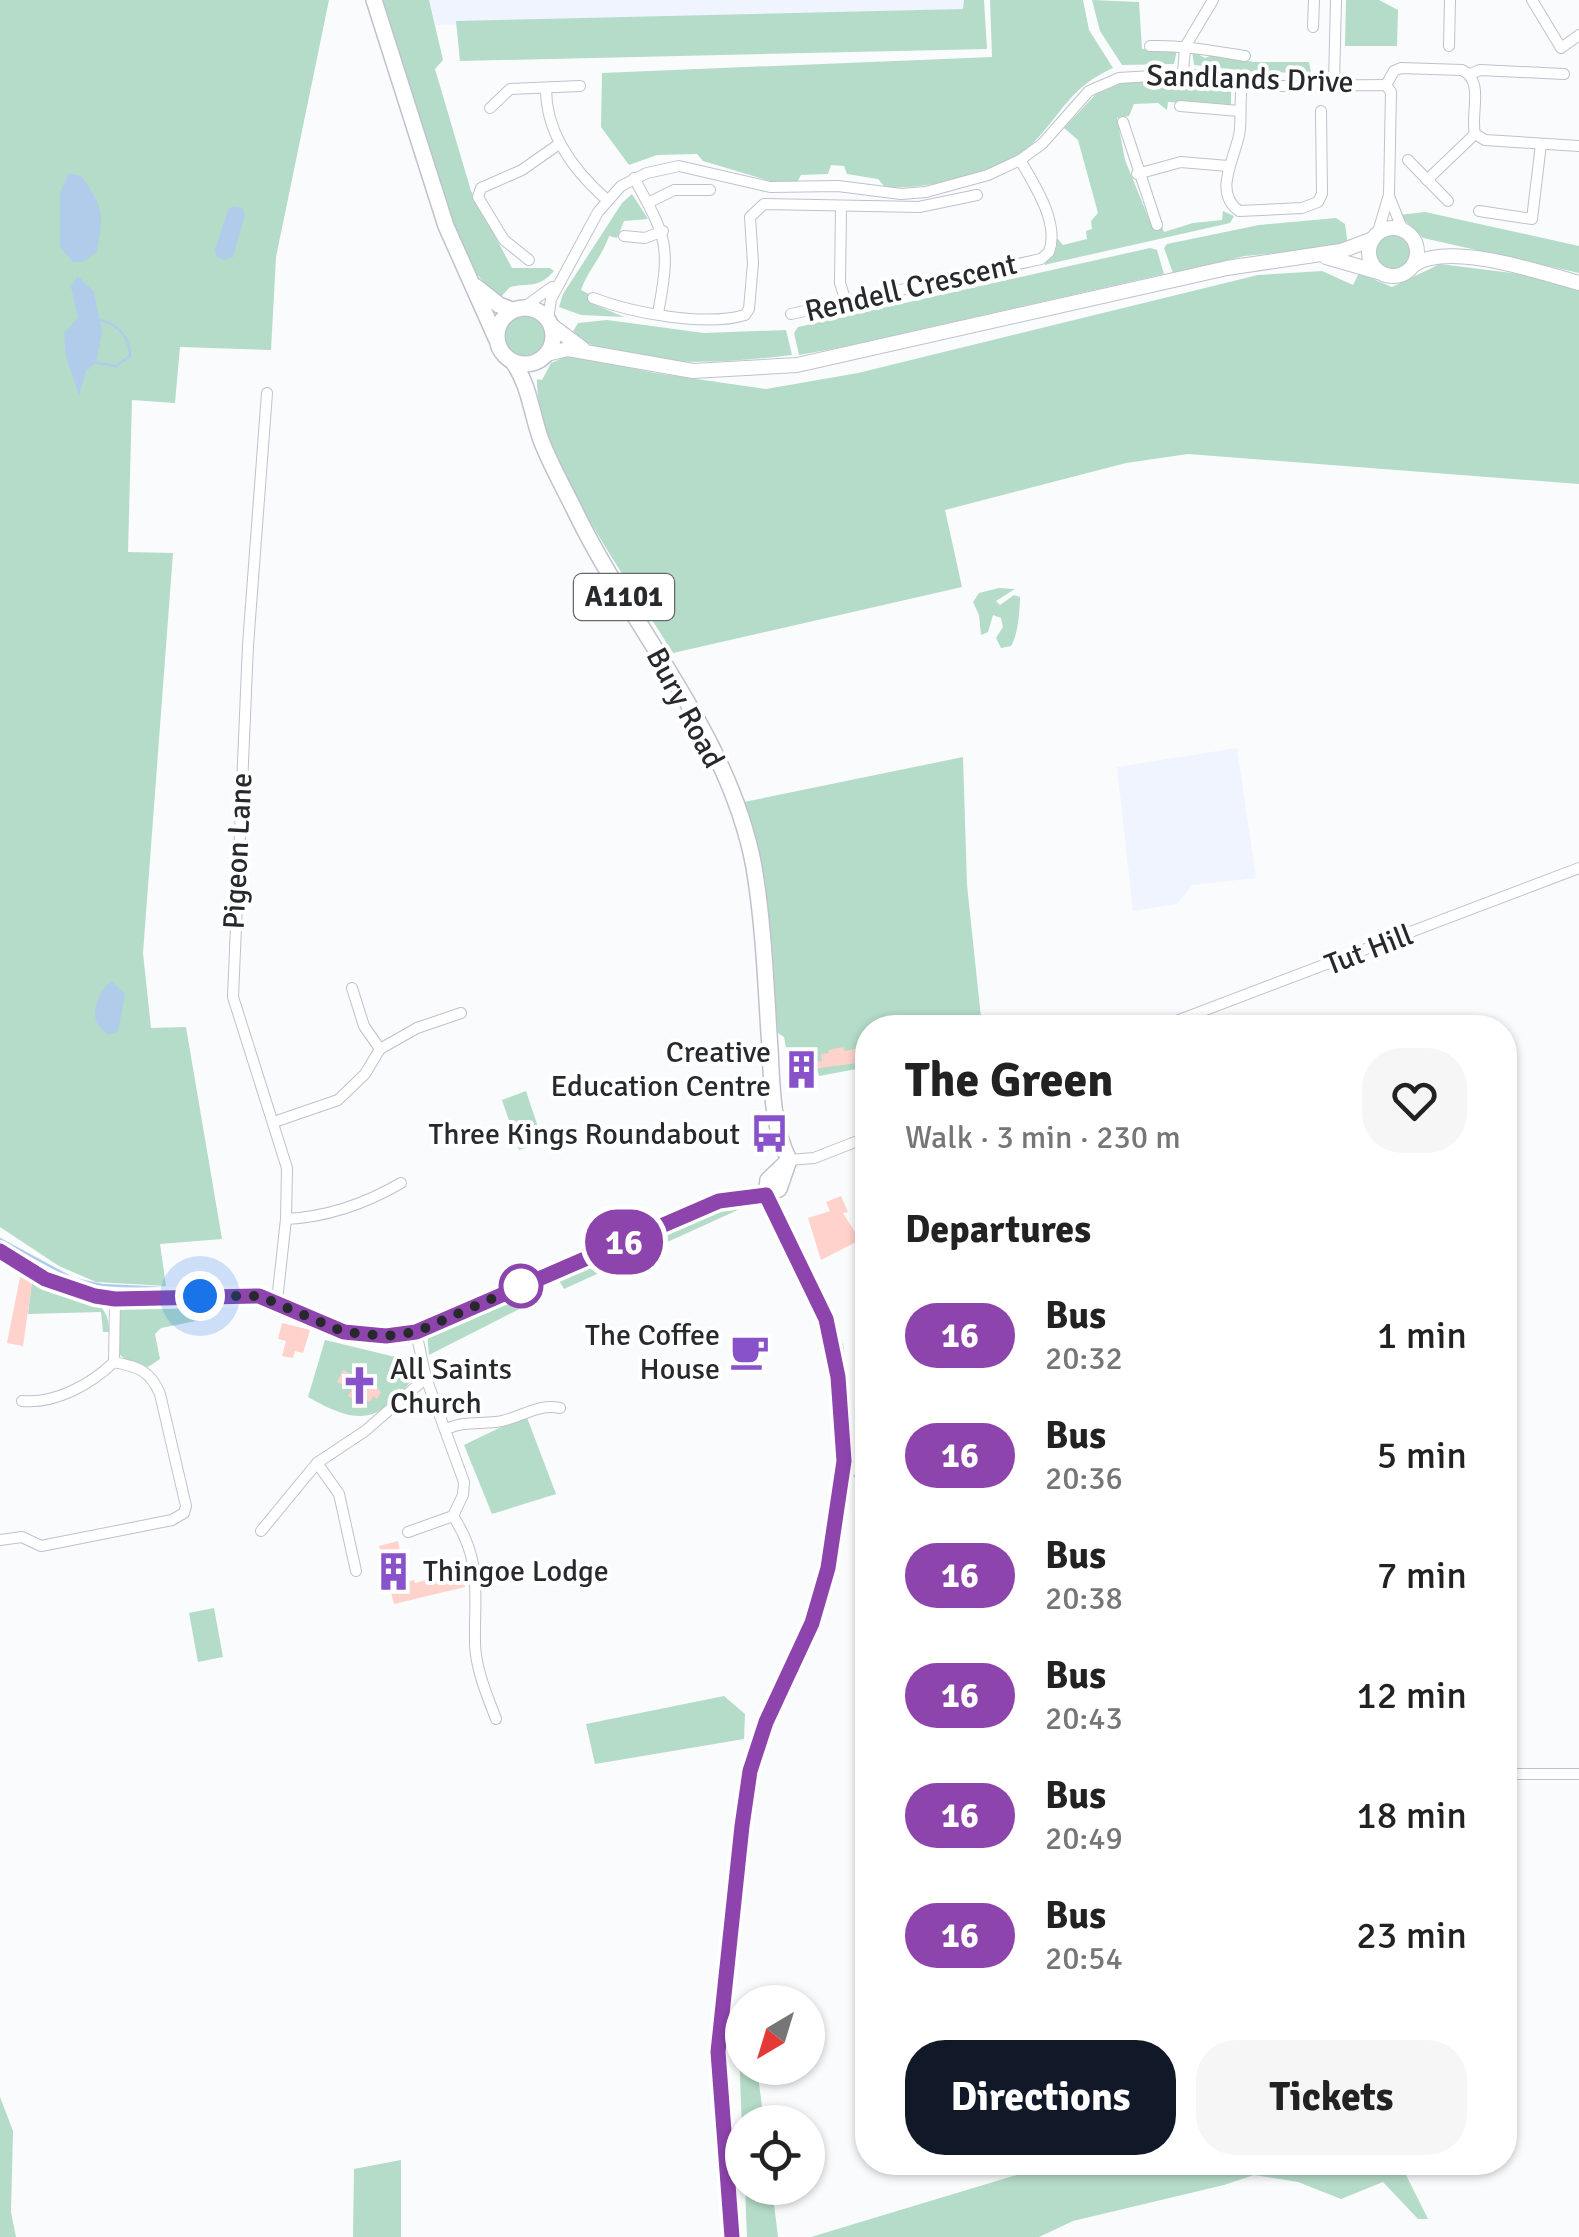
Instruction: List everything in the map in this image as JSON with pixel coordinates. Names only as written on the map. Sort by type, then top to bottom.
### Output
[{"type":"main road","points":[[374,0],[446,226],[501,352],[513,362],[531,364],[568,349],[693,372],[797,365],[1227,268],[1352,248],[1394,229],[1463,257],[1579,283]]},
{"type":"main road","points":[[1406,233],[1416,247],[1413,265]]},
{"type":"main road","points":[[1375,237],[1370,258],[1382,274]]},
{"type":"main road","points":[[1316,255],[1396,276],[1432,258],[1463,257]]},
{"type":"main road","points":[[472,284],[499,306],[532,308],[587,352]]},
{"type":"main road","points":[[496,338],[500,322],[518,309]]},
{"type":"main road","points":[[531,408],[534,369],[553,340],[550,322]]},
{"type":"main road","name":"Bury Road","points":[[513,362],[548,456],[588,538],[691,710],[742,826],[754,866],[774,1109],[780,1144],[788,1160]]},
{"type":"main road","points":[[0,1252],[62,1286],[115,1299],[237,1295],[277,1301],[344,1332],[386,1336],[416,1332],[719,1201],[766,1195],[779,1189],[788,1160]]},
{"type":"main road","points":[[732,2237],[718,2052],[742,1826],[750,1771],[766,1722],[818,1604],[828,1568],[844,1461],[842,1404],[826,1319],[766,1195]]},
{"type":"street","points":[[1183,74],[1185,47],[1213,0]]},
{"type":"street","points":[[1313,26],[1314,0]]},
{"type":"street","points":[[1334,82],[1336,0]]},
{"type":"street","points":[[1449,46],[1450,0]]},
{"type":"street","points":[[1532,1],[1552,24],[1561,48],[1579,35]]},
{"type":"street","points":[[1150,46],[1245,56]]},
{"type":"street","points":[[1386,85],[1394,70],[1402,68],[1462,70],[1470,74],[1475,84],[1475,134],[1427,180]]},
{"type":"street","points":[[1470,74],[1480,70],[1564,74]]},
{"type":"street","name":"Sandlands Drive","points":[[550,322],[551,298],[560,280],[607,200],[634,178],[679,166],[770,187],[838,186],[901,194],[956,184],[1020,160],[1042,144],[1089,91],[1128,76],[1183,74],[1279,86],[1334,82],[1386,85],[1391,92],[1389,195]]},
{"type":"street","points":[[1242,81],[1240,130],[1228,166],[1229,199],[1239,211],[1312,206],[1322,194],[1321,110]]},
{"type":"street","points":[[490,108],[510,90],[580,86]]},
{"type":"street","points":[[546,89],[546,114],[559,144],[582,177],[607,200]]},
{"type":"street","points":[[1180,106],[1238,111]]},
{"type":"street","points":[[1123,122],[1156,226]]},
{"type":"street","points":[[1475,134],[1485,140],[1573,146]]},
{"type":"street","points":[[530,260],[504,240],[478,197],[481,188],[522,170],[559,144]]},
{"type":"street","points":[[1479,210],[1532,219],[1542,144]]},
{"type":"street","name":"Rendell Crescent","points":[[790,314],[1040,259],[1050,252],[1052,244],[1048,218],[1020,160]]},
{"type":"street","points":[[1408,160],[1448,201]]},
{"type":"street","points":[[1138,174],[1181,162],[1228,166]]},
{"type":"street","points":[[634,178],[663,232],[668,252],[658,313]]},
{"type":"street","points":[[648,203],[674,190],[710,190]]},
{"type":"street","points":[[594,298],[658,313],[731,319],[746,314],[753,263],[750,216],[754,209],[764,204],[919,211],[977,194]]},
{"type":"street","points":[[1389,195],[1406,233]]},
{"type":"street","points":[[1375,237],[1389,195]]},
{"type":"street","points":[[841,208],[840,283],[846,302]]},
{"type":"street","points":[[624,236],[645,238],[663,232]]},
{"type":"street","name":"Sandlands Drive","points":[[518,309],[560,280]]},
{"type":"street","name":"Pigeon Lane","points":[[267,394],[248,646],[233,997],[287,1168],[277,1301]]},
{"type":"street","name":"Tut Hill","points":[[1194,1015],[1579,868]]},
{"type":"street","points":[[352,988],[364,1026],[380,1049]]},
{"type":"street","points":[[274,1122],[338,1100],[365,1074],[380,1049],[417,1028],[461,1013]]},
{"type":"street","points":[[788,1160],[814,1158],[855,1141]]},
{"type":"street","points":[[286,1219],[315,1218],[358,1205],[401,1184]]},
{"type":"street","points":[[114,1362],[115,1299]]},
{"type":"street","points":[[408,1532],[453,1516],[464,1496],[464,1482],[426,1378],[416,1332]]},
{"type":"street","points":[[0,1540],[22,1536],[40,1546],[172,1520],[184,1513],[185,1494],[155,1381],[141,1368],[114,1362],[63,1394],[36,1402],[22,1401]]},
{"type":"street","points":[[262,1531],[317,1463],[365,1431],[426,1378]]},
{"type":"street","points":[[446,1429],[466,1421],[500,1421],[539,1406],[560,1408]]},
{"type":"street","points":[[844,1461],[855,1470]]},
{"type":"street","points":[[317,1463],[339,1494],[356,1571]]},
{"type":"street","points":[[453,1516],[473,1555],[478,1581],[475,1647],[496,1719]]},
{"type":"street","points":[[1517,1774],[1579,1774]]},
{"type":"shaded area","points":[[429,0],[964,0],[964,9],[436,25]]},
{"type":"shaded area","points":[[1237,748],[1256,878],[1192,885],[1177,904],[1133,911],[1117,767]]},
{"type":"green space","points":[[0,0],[329,0],[276,257],[271,350],[180,347],[175,403],[132,400],[128,552],[173,553],[143,953],[151,1028],[186,1027],[222,1239],[160,1244],[166,1286],[96,1282],[59,1266],[0,1227]]},
{"type":"green space","points":[[383,0],[429,0],[443,60],[435,69],[471,191],[512,268],[554,271],[543,281],[510,287],[499,299],[466,262]]},
{"type":"green space","points":[[964,0],[984,0],[987,49],[460,61],[456,21],[963,9]]},
{"type":"green space","points":[[990,0],[1083,0],[1089,30],[1113,68],[1077,92],[1021,153],[964,177],[921,186],[885,187],[878,179],[847,174],[844,166],[831,165],[828,174],[801,175],[797,182],[773,182],[703,161],[697,154],[657,155],[629,165],[601,127],[602,73],[992,57]]},
{"type":"green space","points":[[1092,0],[1139,2],[1142,49],[1177,50],[1174,64],[1122,65],[1100,31]]},
{"type":"green space","points":[[1346,0],[1379,0],[1398,10],[1397,46],[1345,46]]},
{"type":"green space","points":[[1192,51],[1205,58],[1213,55],[1254,62],[1309,62],[1311,73],[1194,65]]},
{"type":"green space","points":[[1127,81],[1231,86],[1231,106],[1168,102],[1167,110],[1158,103],[1134,104],[1129,116],[1117,118],[1125,160],[1153,229],[1162,227],[1164,232],[1222,220],[1223,211],[1234,216],[1230,223],[1044,265],[1056,250],[1057,238],[1063,245],[1087,239],[1086,231],[1092,229],[1091,221],[1098,213],[1078,140],[1064,128],[1096,94]]},
{"type":"green space","points":[[632,194],[648,219],[624,221],[617,238],[609,236],[581,290],[591,295],[589,302],[624,317],[581,315],[559,307],[563,294],[622,203]]},
{"type":"green space","points":[[1425,212],[1579,246],[1579,273],[1423,238],[1399,215]]},
{"type":"green space","points":[[1336,218],[1345,224],[1348,246],[1245,256],[1173,273],[1164,248],[1167,244],[1259,225]]},
{"type":"green space","points":[[1393,235],[1405,240],[1410,252],[1405,264],[1393,269],[1381,264],[1376,252],[1381,240]]},
{"type":"green space","points":[[1150,248],[1157,250],[1164,274],[799,355],[794,333],[798,327]]},
{"type":"green space","points":[[1440,264],[1535,276],[1579,291],[1579,484],[1188,454],[1126,463],[945,510],[962,587],[673,653],[588,519],[552,444],[541,410],[537,379],[542,380],[551,363],[563,358],[563,354],[655,373],[766,389],[858,373],[1258,275],[1322,271],[1353,285],[1359,273],[1392,287]]},
{"type":"green space","points":[[525,315],[540,321],[546,336],[540,351],[525,357],[510,351],[504,336],[510,321]]},
{"type":"green space","points":[[607,320],[704,333],[786,330],[792,355],[679,362],[623,354],[571,335],[578,323]]},
{"type":"green space","points":[[1015,589],[996,601],[1000,605],[1014,595],[1020,597],[1013,642],[1001,648],[996,638],[1003,627],[1001,618],[993,615],[988,632],[981,635],[973,602],[979,593]]},
{"type":"green space","points":[[963,757],[967,885],[981,1015],[855,1015],[855,1069],[819,1076],[814,1059],[788,1059],[784,1037],[778,1033],[765,881],[744,802]]},
{"type":"green space","points":[[526,1091],[543,1142],[519,1150],[502,1100]]},
{"type":"green space","points":[[729,1203],[740,1209],[564,1289],[557,1277]]},
{"type":"green space","points":[[32,1281],[53,1291],[56,1284],[93,1300],[105,1312],[109,1332],[103,1332],[101,1312],[28,1314]]},
{"type":"green space","points":[[523,1291],[529,1304],[429,1355],[427,1333]]},
{"type":"green space","points":[[208,1302],[211,1318],[161,1328],[155,1334],[160,1359],[148,1367],[127,1361],[119,1354],[116,1315],[126,1304]]},
{"type":"green space","points":[[325,1340],[412,1361],[420,1370],[383,1409],[359,1416],[345,1414],[308,1397]]},
{"type":"green space","points":[[526,1415],[556,1494],[492,1514],[464,1445]]},
{"type":"green space","points":[[214,1608],[223,1657],[198,1662],[189,1613]]},
{"type":"green space","points":[[724,1696],[745,1714],[744,1739],[595,1764],[586,1724]]},
{"type":"green space","points":[[740,2085],[759,2085],[762,2105],[741,2105]]},
{"type":"green space","points":[[0,2097],[13,2131],[11,2212],[16,2237],[0,2237]]},
{"type":"green space","points":[[401,2160],[401,2237],[353,2237],[354,2169]]},
{"type":"green space","points":[[1016,2175],[1254,2175],[1073,2221],[1039,2237],[811,2237]]},
{"type":"green space","points":[[1254,2175],[1406,2175],[1428,2219],[1418,2219],[1383,2182],[1341,2199],[1298,2182]]},
{"type":"green space","points":[[746,2205],[774,2205],[778,2237],[747,2237]]},
{"type":"water","points":[[69,173],[81,176],[100,212],[97,252],[82,262],[73,262],[60,247],[60,193]]},
{"type":"water","points":[[234,206],[242,208],[245,215],[233,257],[224,260],[217,257],[215,250],[228,210]]},
{"type":"water","points":[[78,276],[94,292],[102,332],[96,363],[86,371],[79,395],[66,357],[64,333],[78,318],[71,287]]},
{"type":"water","points":[[111,981],[125,994],[118,1031],[110,1035],[98,1024],[95,1010],[100,994]]},
{"type":"building","points":[[855,1049],[855,1063],[812,1069],[810,1075],[793,1078],[791,1066],[822,1061],[821,1054],[829,1053],[828,1050]]},
{"type":"building","points":[[841,1196],[848,1212],[843,1213],[855,1232],[855,1243],[821,1260],[808,1218],[830,1211],[826,1202]]},
{"type":"building","points":[[20,1277],[32,1283],[23,1346],[7,1343]]},
{"type":"building","points":[[282,1323],[310,1330],[303,1353],[295,1351],[293,1358],[282,1356],[286,1341],[278,1339]]},
{"type":"building","name":"All Saints Church","points":[[343,1370],[352,1375],[354,1370],[375,1380],[373,1384],[381,1392],[377,1399],[373,1396],[370,1402],[364,1399],[362,1403],[348,1396],[352,1389],[337,1382]]},
{"type":"building","name":"Thingoe Lodge","points":[[398,1541],[406,1582],[460,1570],[465,1587],[394,1604],[379,1546]]},
{"type":"waterway","points":[[97,363],[116,366],[130,356],[128,342],[121,332],[98,319]]},
{"type":"waterway","points":[[0,1239],[74,1279],[102,1285],[163,1288]]},
{"type":"bus line","name":"16","points":[[0,1251],[27,1270],[79,1292],[115,1299],[259,1296],[344,1332],[402,1335],[719,1201],[766,1195],[826,1319],[842,1404],[844,1461],[828,1568],[812,1623],[766,1722],[750,1771],[742,1826],[718,2052],[732,2237]]},
{"type":"place","name":"Creative Education Centre","points":[[801,1069]]},
{"type":"place","name":"Three Kings Roundabout","points":[[770,1134]]},
{"type":"place","name":"The Coffee House","points":[[750,1352]]},
{"type":"place","name":"All Saints Church","points":[[360,1386]]},
{"type":"place","name":"Thingoe Lodge","points":[[393,1571]]},
{"type":"route","points":[[200,1296],[259,1296],[344,1332],[386,1336],[416,1332],[521,1286]]}]
